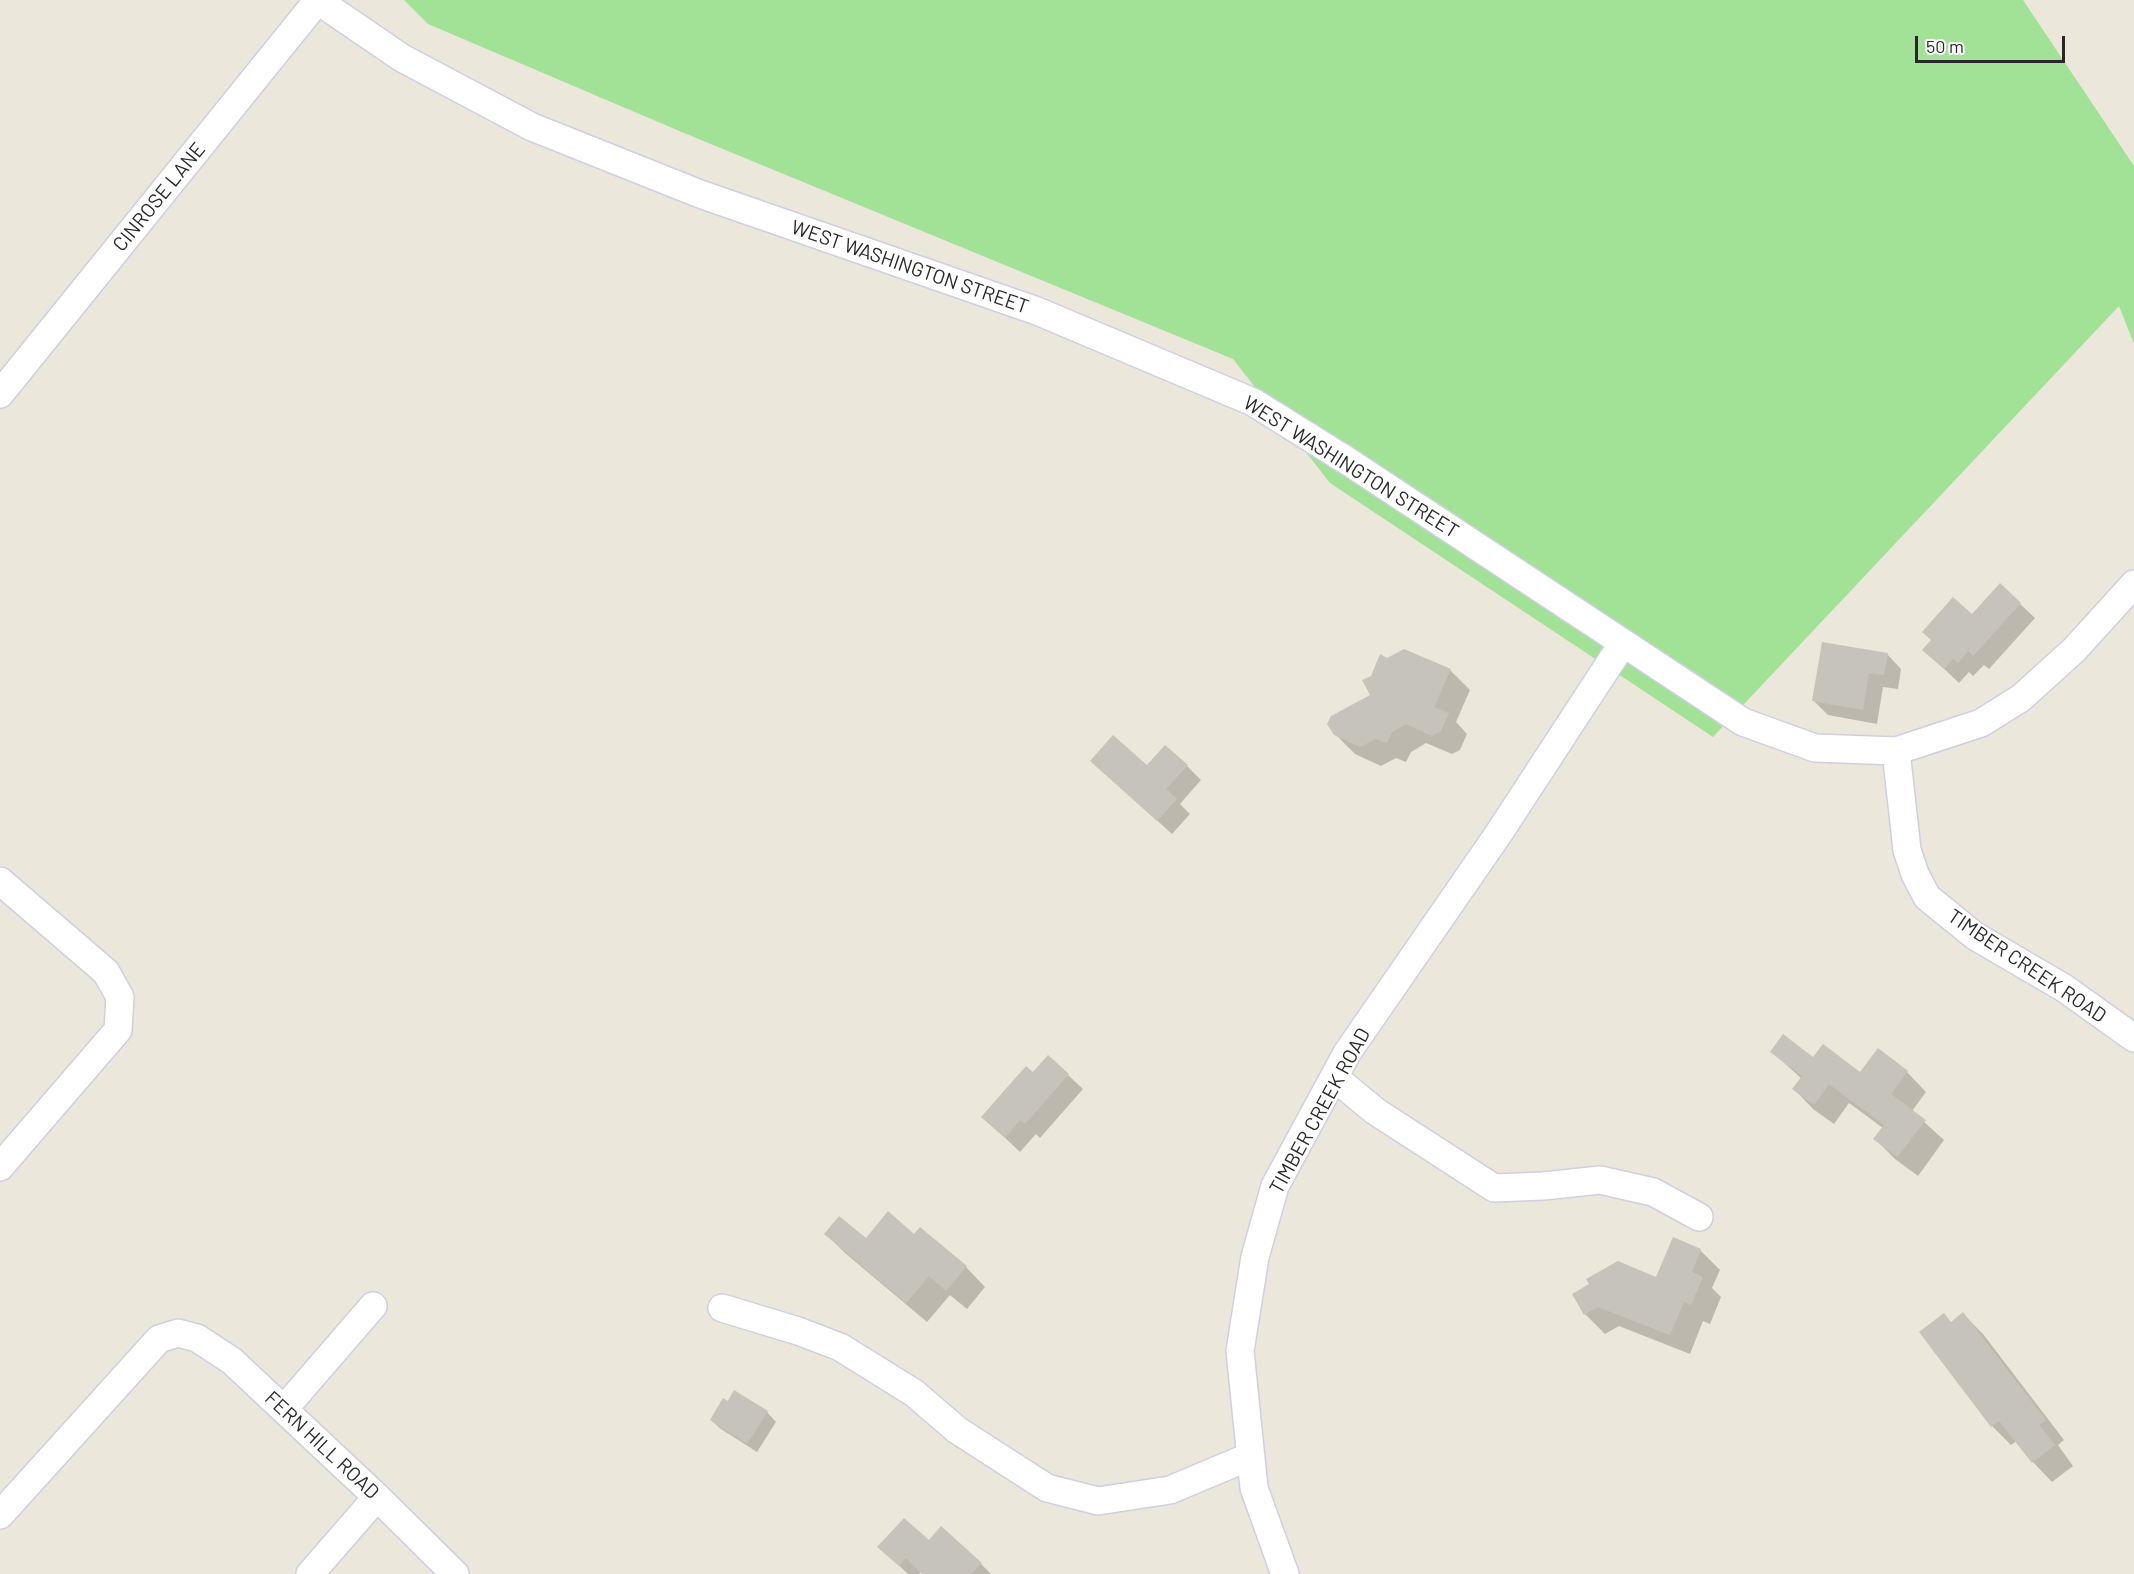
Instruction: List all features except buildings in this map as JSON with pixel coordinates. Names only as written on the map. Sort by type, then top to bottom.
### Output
[{"type":"street","name":"CINROSE LANE","points":[[0,394],[318,0]]},
{"type":"street","name":"WEST WASHINGTON STREET","points":[[318,0],[402,58],[532,127],[700,194],[1037,311],[1253,402],[1349,462],[1743,722],[1815,748],[1896,751],[1981,723],[2021,698],[2074,650],[2134,584]]},
{"type":"street","name":"TIMBER CREEK ROAD","points":[[1285,1574],[1254,1488],[1240,1351],[1255,1257],[1275,1186],[1347,1053],[1492,843],[1623,643]]},
{"type":"street","name":"TIMBER CREEK ROAD","points":[[1896,751],[1907,850],[1915,874],[1927,897],[1975,936],[2064,988],[2134,1038]]},
{"type":"street","points":[[0,880],[106,972],[120,997],[118,1030],[0,1167]]},
{"type":"street","points":[[1334,1077],[1375,1111],[1494,1188],[1600,1180],[1653,1192],[1699,1217]]},
{"type":"street","points":[[284,1409],[373,1306]]},
{"type":"street","points":[[722,1308],[798,1331],[840,1347],[914,1392],[957,1430],[1047,1488],[1098,1501],[1170,1490],[1251,1456]]},
{"type":"street","name":"FERN HILL ROAD","points":[[0,1515],[159,1339],[178,1332],[197,1338],[232,1361],[377,1497],[455,1574]]},
{"type":"street","points":[[310,1574],[377,1497]]},
{"type":"green space","points":[[404,0],[2023,0],[2134,166],[2134,344],[2119,306],[1713,737],[1330,483],[1233,359],[684,133],[428,24]]}]
